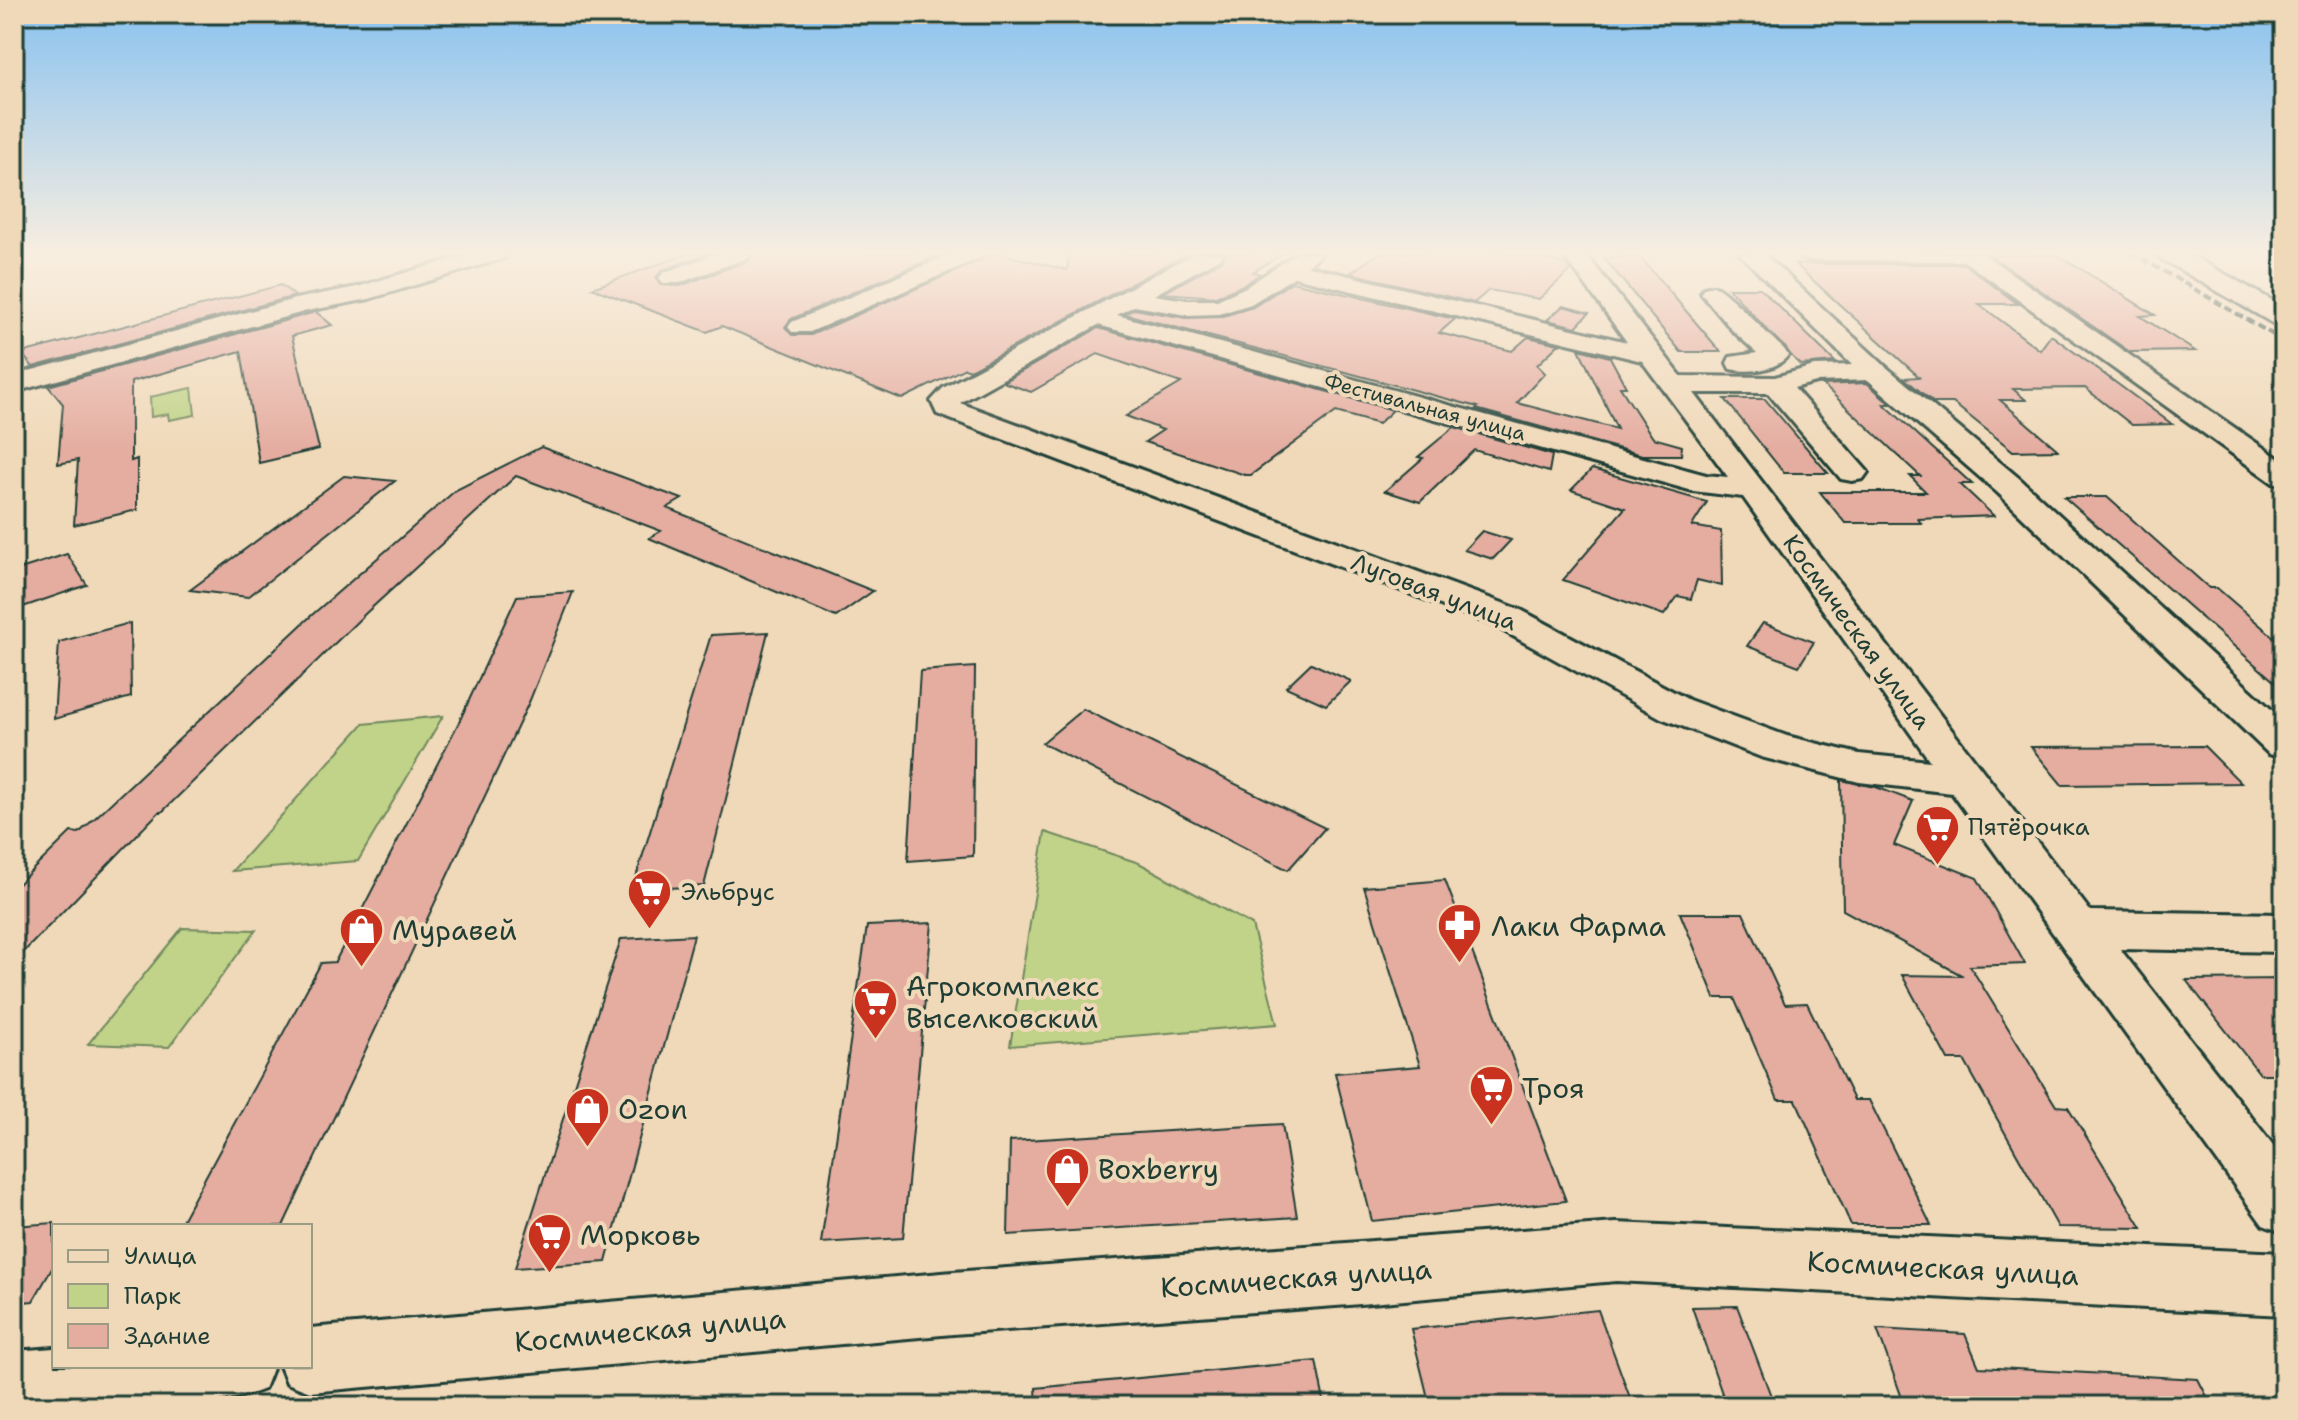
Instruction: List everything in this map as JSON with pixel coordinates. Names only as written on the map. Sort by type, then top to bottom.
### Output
[{"type":"street","points":[[14,384],[249,319]]},
{"type":"street","points":[[801,327],[819,319]]},
{"type":"street","name":"Луговая улица","points":[[1093,319],[953,394],[945,401],[947,408],[1506,617],[1675,709],[1776,747],[1859,768],[1965,780]]},
{"type":"street","name":"Фестивальная улица","points":[[1105,319],[1704,484],[1753,489]]},
{"type":"street","points":[[1500,319],[1649,355]]},
{"type":"street","name":"Космическая улица","points":[[1622,319],[1753,489],[1965,780],[2284,1205]]},
{"type":"street","points":[[1736,319],[1775,355],[1766,360],[1740,363]]},
{"type":"street","points":[[1820,319],[1875,372],[2009,486],[2284,744]]},
{"type":"street","points":[[2062,319],[2284,476]]},
{"type":"street","points":[[1672,384],[1776,385],[1814,374],[1875,372]]},
{"type":"street","points":[[1776,385],[1852,472]]},
{"type":"street","points":[[2078,929],[2284,933]]},
{"type":"street","name":"Космическая улица","points":[[312,1360],[953,1303],[1349,1275],[1616,1252],[2284,1284]]},
{"type":"street","points":[[14,1384],[216,1368]]},
{"type":"green space","points":[[192,388],[195,415],[169,420],[168,414],[151,417],[150,397]]},
{"type":"green space","points":[[443,716],[358,861],[232,871],[363,724]]},
{"type":"green space","points":[[1045,832],[1139,863],[1252,925],[1277,1024],[1010,1046]]},
{"type":"green space","points":[[182,928],[256,930],[169,1047],[88,1044]]},
{"type":"building","points":[[150,319],[209,319],[33,367],[21,353]]},
{"type":"building","points":[[290,319],[325,319],[332,325],[292,336],[319,449],[259,463],[241,351],[131,382],[131,461],[137,459],[137,510],[74,525],[78,460],[58,464],[63,404],[48,386]]},
{"type":"building","points":[[674,319],[791,319],[785,327],[792,335],[811,335],[847,319],[1065,319],[970,370],[965,368],[902,399],[722,326],[707,332]]},
{"type":"building","points":[[1145,319],[1455,319],[1439,333],[1512,351],[1528,337],[1559,344],[1537,365],[1545,373],[1517,403],[1617,429],[1579,349],[1610,357],[1626,387],[1620,387],[1653,438],[1682,446],[1681,455],[1642,455],[1476,409],[1478,407]]},
{"type":"building","points":[[1548,319],[1583,319],[1576,327]]},
{"type":"building","points":[[1654,319],[1693,319],[1721,352],[1681,352]]},
{"type":"building","points":[[1757,319],[1792,319],[1835,362],[1800,365]]},
{"type":"building","points":[[1856,319],[1999,319],[2040,350],[2051,335],[2172,424],[2132,425],[2085,388],[2013,389],[2026,400],[2000,400],[2058,450],[2013,451],[1953,403],[1934,403],[1904,378],[1919,377]]},
{"type":"building","points":[[2083,319],[2145,319],[2195,351],[2130,352]]},
{"type":"building","points":[[1098,328],[1393,410],[1378,424],[1336,412],[1251,475],[1245,475],[1145,442],[1163,430],[1126,416],[1181,383],[1098,354],[1031,392],[1003,382]]},
{"type":"building","points":[[1867,383],[1891,404],[1884,404],[1972,484],[1960,484],[1994,516],[1918,519],[1921,523],[1845,523],[1820,492],[1926,492],[1910,476],[1920,476],[1823,385]]},
{"type":"building","points":[[1725,399],[1765,399],[1828,473],[1784,473]]},
{"type":"building","points":[[1454,427],[1552,455],[1549,472],[1474,450],[1420,502],[1385,491],[1423,458],[1418,457]]},
{"type":"building","points":[[541,447],[682,499],[667,508],[873,591],[836,617],[649,538],[661,531],[516,476],[366,613],[159,812],[14,962],[14,888],[71,832],[79,833],[313,614],[456,490]]},
{"type":"building","points":[[1592,469],[1707,502],[1692,526],[1721,531],[1722,586],[1697,580],[1691,599],[1678,596],[1664,615],[1563,580],[1625,508],[1571,490]]},
{"type":"building","points":[[344,476],[395,481],[248,597],[190,590]]},
{"type":"building","points":[[2064,497],[2107,497],[2209,588],[2217,588],[2284,646],[2284,690]]},
{"type":"building","points":[[1482,531],[1511,540],[1493,559],[1464,550]]},
{"type":"building","points":[[67,554],[87,585],[14,610],[14,571]]},
{"type":"building","points":[[573,592],[530,700],[284,1224],[180,1224],[321,963],[335,962],[459,722],[517,596]]},
{"type":"building","points":[[130,623],[131,697],[54,719],[59,642]]},
{"type":"building","points":[[1763,623],[1814,642],[1799,666],[1747,646]]},
{"type":"building","points":[[768,632],[704,886],[632,890],[711,635]]},
{"type":"building","points":[[1311,663],[1351,681],[1326,705],[1286,687]]},
{"type":"building","points":[[975,667],[973,856],[908,861],[920,671]]},
{"type":"building","points":[[1083,709],[1325,828],[1288,870],[1042,743]]},
{"type":"building","points":[[2204,746],[2241,783],[2062,785],[2031,747]]},
{"type":"building","points":[[1841,780],[1876,787],[1913,801],[1894,845],[1977,878],[2025,964],[1970,966],[2056,1106],[2068,1107],[2142,1228],[2058,1227],[1964,1060],[1948,1060],[1902,975],[1963,976],[1843,910]]},
{"type":"building","points":[[1445,880],[1566,1201],[1372,1221],[1335,1073],[1420,1066],[1364,887]]},
{"type":"building","points":[[1680,913],[1743,913],[1785,1004],[1807,1003],[1854,1100],[1869,1100],[1931,1225],[1851,1225],[1796,1100],[1778,1100],[1734,998],[1715,998]]},
{"type":"building","points":[[932,923],[903,1238],[821,1243],[867,926]]},
{"type":"building","points":[[694,935],[606,1262],[515,1268],[621,939]]},
{"type":"building","points":[[2284,979],[2284,1074],[2260,1074],[2186,980]]},
{"type":"building","points":[[1282,1124],[1297,1217],[1008,1235],[1010,1141]]},
{"type":"building","points":[[54,1223],[52,1268],[33,1301],[14,1303],[14,1226]]},
{"type":"building","points":[[1737,1306],[1774,1404],[1726,1405],[1692,1307]]},
{"type":"building","points":[[1598,1310],[1633,1406],[1430,1406],[1411,1329]]},
{"type":"building","points":[[1877,1329],[1965,1334],[1979,1367],[2198,1379],[2212,1406],[1905,1406]]},
{"type":"building","points":[[1316,1361],[1325,1406],[1037,1406],[1036,1388]]},
{"type":"railway","points":[[2246,319],[2284,341]]},
{"type":"place","name":"Пятёрочка","points":[[1937,866]]},
{"type":"place","name":"Эльбрус","points":[[650,931]]},
{"type":"place","name":"Лаки Фарма","points":[[1460,965]]},
{"type":"place","name":"Муравей","points":[[361,969]]},
{"type":"place","name":"Агрокомплекс Выселковский","points":[[875,1041]]},
{"type":"place","name":"Троя","points":[[1491,1127]]},
{"type":"place","name":"Ozon","points":[[587,1148]]},
{"type":"place","name":"Boxberry","points":[[1067,1208]]},
{"type":"place","name":"Морковь","points":[[549,1274]]}]
